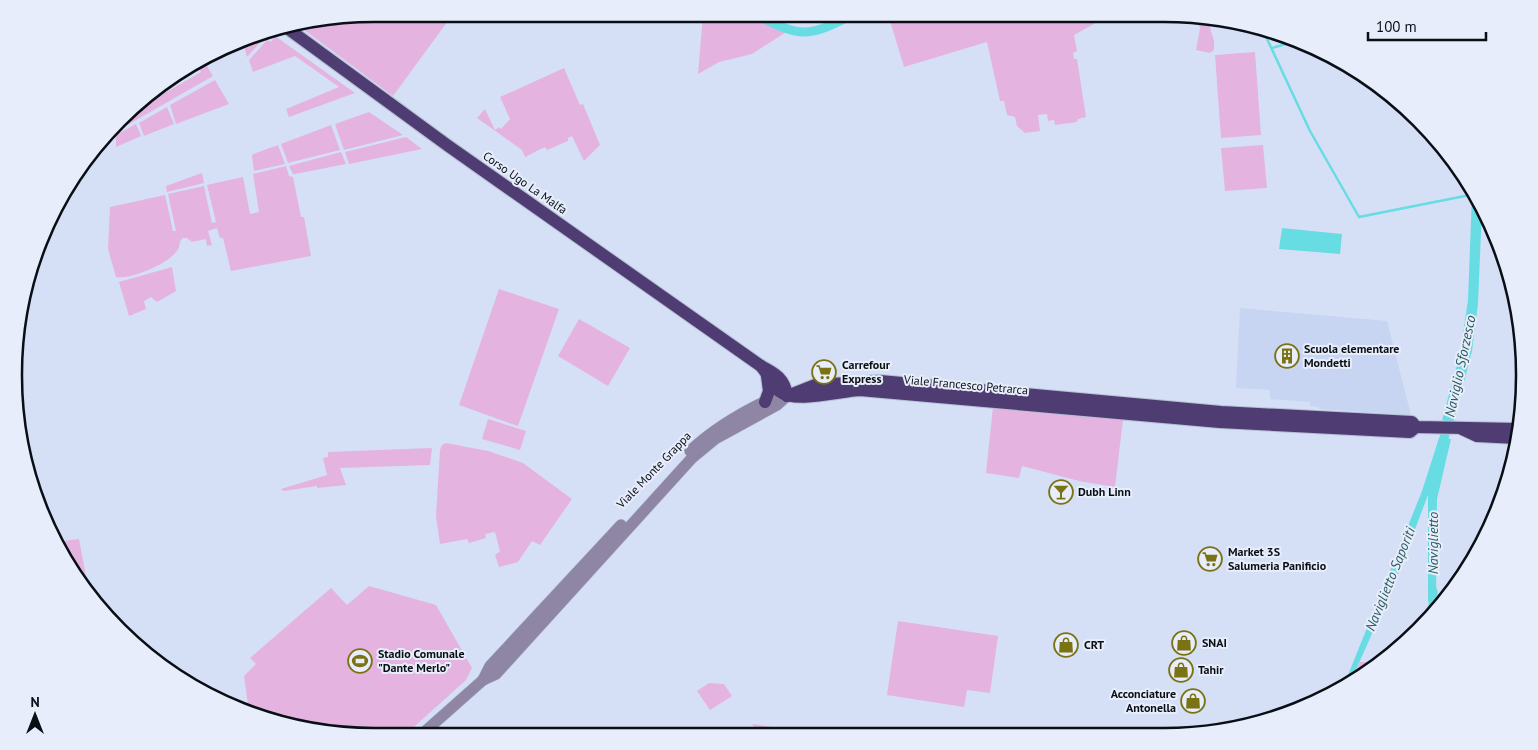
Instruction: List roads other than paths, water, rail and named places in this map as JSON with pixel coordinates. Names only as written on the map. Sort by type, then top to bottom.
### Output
[{"type":"main road","name":"Corso Ugo La Malfa","points":[[294,32],[447,145],[748,357],[764,370],[778,390],[787,396]]},
{"type":"main road","name":"Corso Ugo La Malfa","points":[[748,357],[770,365],[802,384],[815,385]]},
{"type":"main road","points":[[764,370],[769,391],[765,402]]},
{"type":"main road","name":"Viale Francesco Petrarca","points":[[787,396],[815,385],[880,381],[1221,412],[1412,422],[1416,427]]},
{"type":"main road","name":"Viale Francesco Petrarca","points":[[787,396],[801,398],[839,391],[860,390],[1220,422],[1410,432],[1416,427],[1511,429]]},
{"type":"main road","name":"Viale Francesco Petrarca","points":[[1452,429],[1477,436],[1510,438]]},
{"type":"street","name":"Viale Monte Grappa","points":[[483,680],[489,667],[687,453],[709,433],[765,402],[787,396]]},
{"type":"street","name":"Viale Monte Grappa","points":[[429,728],[483,680],[496,674],[692,458],[715,439],[777,405],[787,396]]},
{"type":"water","points":[[1472,206],[1481,224],[1478,304],[1472,351],[1454,421],[1442,420],[1460,354],[1468,300]]},
{"type":"water","points":[[1282,228],[1342,234],[1340,254],[1279,249]]},
{"type":"water","name":"Naviglietto Saporiti","points":[[1439,438],[1451,439],[1437,499],[1436,598],[1433,601],[1428,601],[1428,495],[1395,582],[1356,670],[1348,674],[1422,491]]},
{"type":"waterway","points":[[770,22],[794,31],[804,32],[825,28],[838,22]]},
{"type":"waterway","points":[[1267,39],[1310,131],[1359,217],[1466,196]]},
{"type":"waterway","points":[[1272,48],[1285,44]]},
{"type":"waterway","name":"Naviglio Sforzesco","points":[[1441,449],[1452,409]]},
{"type":"waterway","name":"Naviglietto","points":[[1433,591],[1433,601]]},
{"type":"place","name":"Scuola elementare Mondetti","points":[[1287,356]]},
{"type":"place","name":"Carrefour Express","points":[[824,372]]},
{"type":"place","name":"Dubh Linn","points":[[1061,492]]},
{"type":"place","name":"Market 3S Salumeria Panificio","points":[[1210,559]]},
{"type":"place","name":"SNAI","points":[[1184,643]]},
{"type":"place","name":"CRT","points":[[1066,645]]},
{"type":"place","name":"Stadio Comunale \"Dante Merlo\"","points":[[360,661]]},
{"type":"place","name":"Tahir","points":[[1181,670]]},
{"type":"place","name":"Acconciature Antonella","points":[[1193,701]]}]
